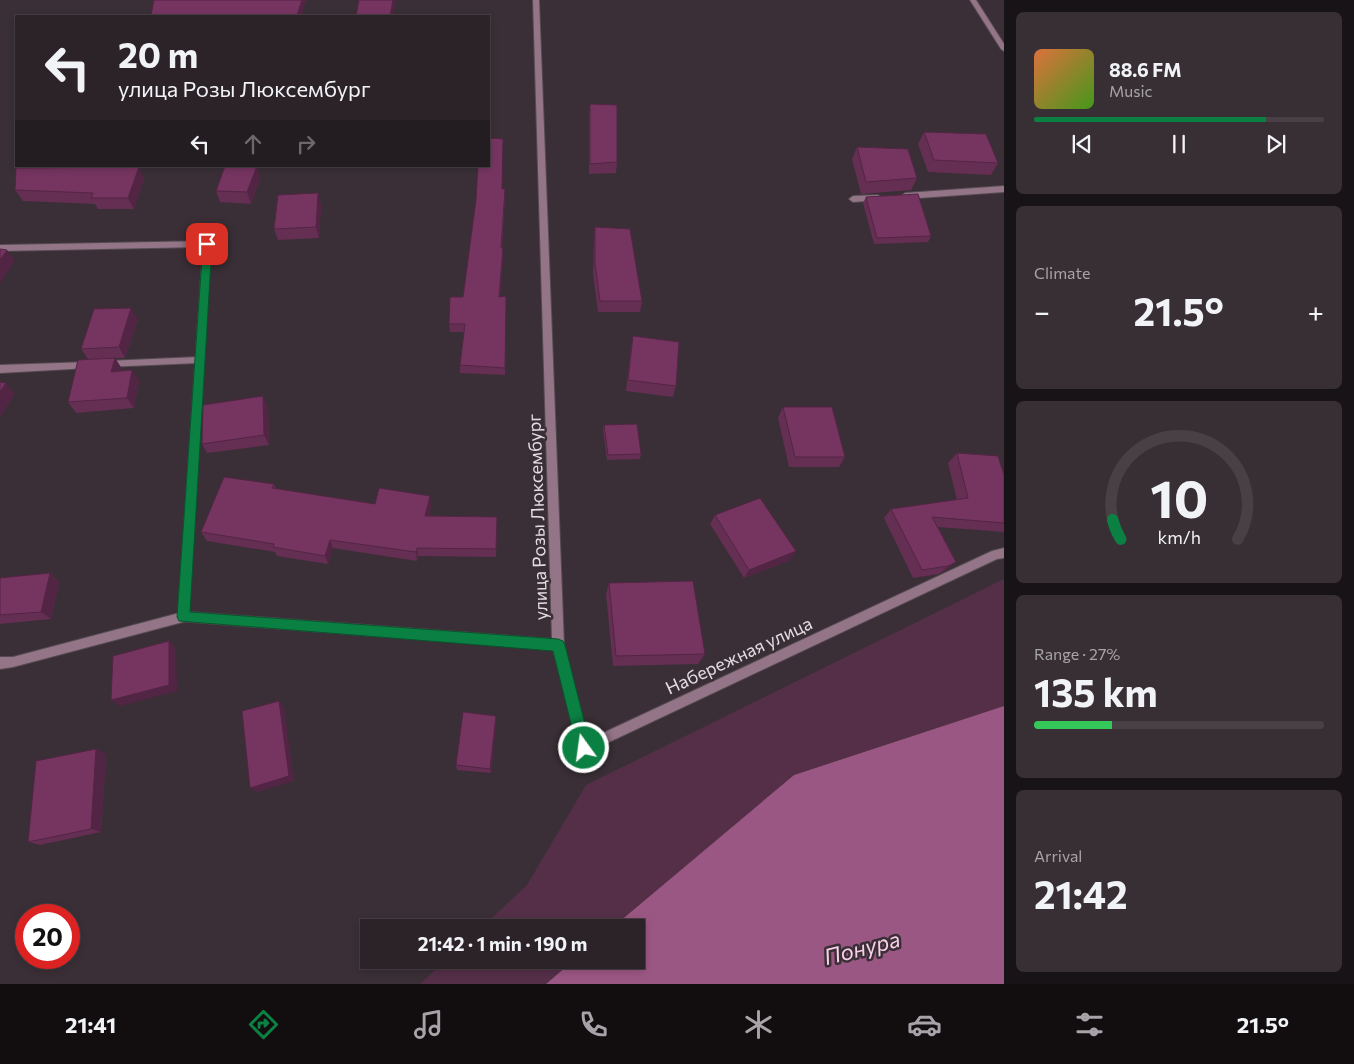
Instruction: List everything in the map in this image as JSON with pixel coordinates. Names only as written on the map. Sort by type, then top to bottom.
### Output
[{"type":"street","name":"улица Розы Люксембург","points":[[0,663],[13,662],[183,617],[558,645],[536,0]]},
{"type":"street","points":[[973,0],[1004,49]]},
{"type":"street","points":[[900,196],[1004,189]]},
{"type":"street","points":[[853,200],[891,197]]},
{"type":"street","points":[[0,248],[207,244],[198,360],[183,617]]},
{"type":"street","points":[[0,369],[198,360]]},
{"type":"street","name":"Набережная улица","points":[[558,645],[584,748],[996,554],[1004,552]]},
{"type":"shaded area","points":[[1004,579],[1004,706],[794,775],[623,919],[491,919],[527,885],[586,785]]},
{"type":"shaded area","points":[[436,969],[564,969],[546,984],[420,984]]},
{"type":"water","name":"Понура","points":[[1004,706],[1004,984],[546,984],[564,969],[645,969],[645,919],[623,919],[794,775]]},
{"type":"building","points":[[154,0],[302,0],[297,15],[151,15]]},
{"type":"building","points":[[359,0],[393,0],[390,15],[356,15]]},
{"type":"building","points":[[590,104],[617,105],[617,162],[590,164]]},
{"type":"building","points":[[924,132],[986,134],[998,163],[934,160]]},
{"type":"building","points":[[490,138],[503,139],[502,189],[505,189],[499,297],[506,296],[505,368],[460,365],[465,324],[449,324],[450,297],[463,297],[476,200],[478,167],[490,167]]},
{"type":"building","points":[[857,147],[908,149],[917,178],[866,182]]},
{"type":"building","points":[[139,167],[128,198],[91,198],[93,193],[15,190],[16,168]]},
{"type":"building","points":[[225,167],[257,167],[247,192],[216,191]]},
{"type":"building","points":[[318,193],[316,227],[274,229],[278,195]]},
{"type":"building","points":[[918,194],[931,236],[877,238],[866,197]]},
{"type":"building","points":[[595,227],[630,229],[642,301],[600,301],[595,263]]},
{"type":"building","points":[[0,249],[7,250],[0,260]]},
{"type":"building","points":[[131,308],[119,347],[81,349],[94,309]]},
{"type":"building","points":[[633,336],[679,342],[676,386],[628,380]]},
{"type":"building","points":[[115,358],[111,372],[132,370],[127,398],[68,402],[78,360]]},
{"type":"building","points":[[0,382],[6,383],[0,392]]},
{"type":"building","points":[[263,396],[264,435],[202,444],[203,405]]},
{"type":"building","points":[[783,407],[832,407],[845,457],[795,457]]},
{"type":"building","points":[[637,424],[641,454],[608,455],[604,425]]},
{"type":"building","points":[[957,453],[998,456],[1004,475],[1004,523],[932,517],[956,562],[948,566],[922,570],[891,509],[968,498]]},
{"type":"building","points":[[224,477],[274,484],[272,488],[375,504],[379,488],[430,496],[425,516],[497,517],[496,549],[417,548],[416,552],[330,540],[325,556],[273,547],[274,544],[201,532]]},
{"type":"building","points":[[760,498],[796,551],[749,570],[715,515]]},
{"type":"building","points":[[50,573],[41,612],[0,615],[0,578]]},
{"type":"building","points":[[693,581],[705,654],[616,656],[609,583]]},
{"type":"building","points":[[169,641],[169,685],[111,700],[113,656]]},
{"type":"building","points":[[279,701],[289,776],[250,788],[242,711]]},
{"type":"building","points":[[463,712],[496,716],[490,769],[456,765]]},
{"type":"building","points":[[96,749],[91,829],[28,842],[36,761]]},
{"type":"route","points":[[207,244],[198,360],[183,617],[558,645],[584,748]]}]
